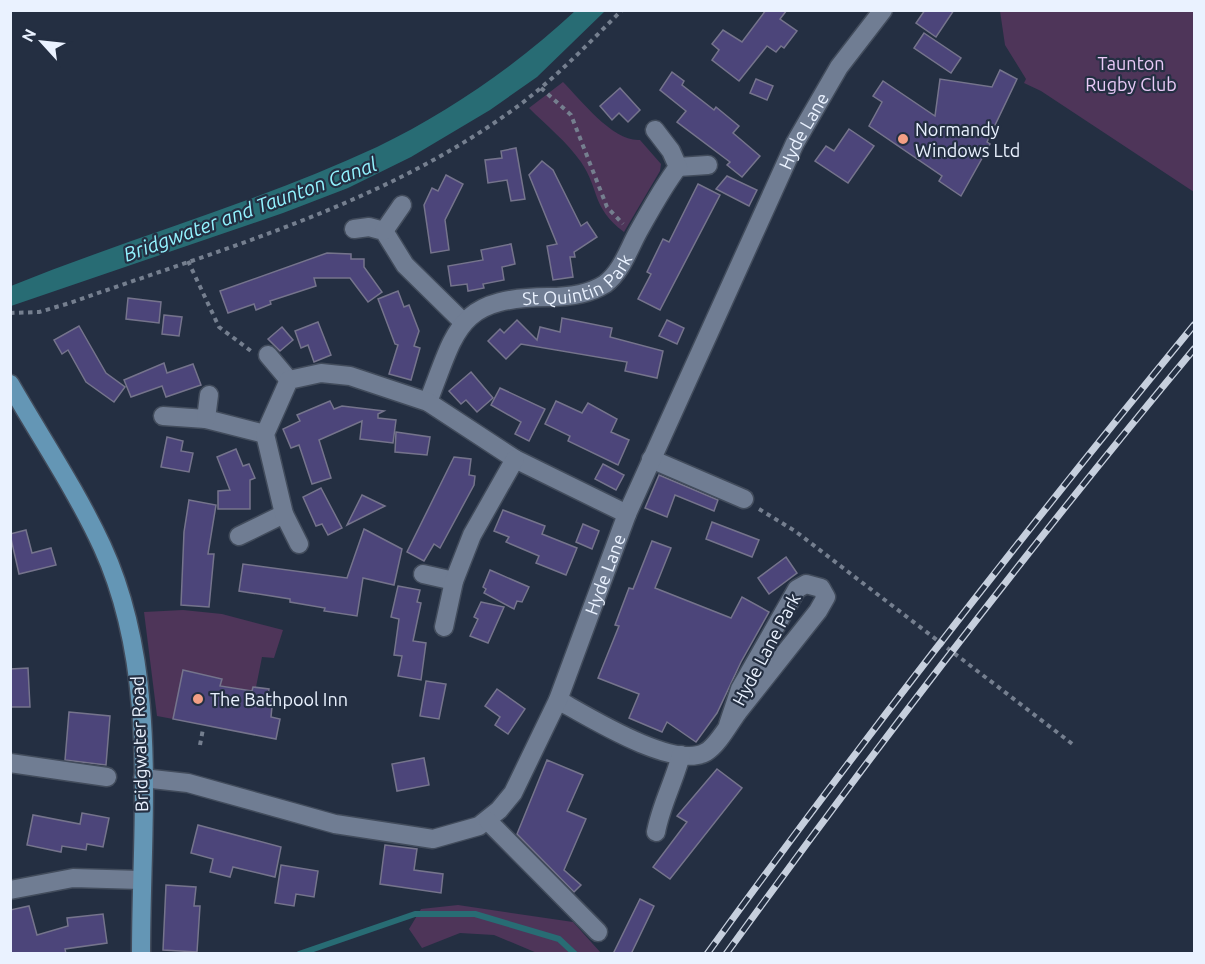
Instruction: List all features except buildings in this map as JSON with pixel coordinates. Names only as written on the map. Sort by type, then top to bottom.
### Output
[{"type":"main road","name":"Bridgwater Road","points":[[10,384],[102,547],[120,597],[136,665],[141,708],[143,778],[141,954]]},
{"type":"street","name":"Hyde Lane","points":[[143,778],[188,783],[335,824],[433,839],[480,826],[488,821],[513,794],[558,700],[627,514],[795,143],[839,67],[882,10]]},
{"type":"street","points":[[655,130],[671,151],[678,167],[708,165]]},
{"type":"street","name":"St Quintin Park","points":[[428,402],[446,349],[463,322],[477,310],[496,302],[521,297],[573,296],[605,284],[618,272],[638,233],[678,167]]},
{"type":"street","points":[[384,231],[402,205]]},
{"type":"street","points":[[354,229],[369,227],[384,231],[405,266],[463,322]]},
{"type":"street","points":[[268,355],[290,380]]},
{"type":"street","points":[[290,380],[321,373],[350,376],[428,402],[515,459],[627,514]]},
{"type":"street","points":[[290,380],[266,434],[284,514],[299,544]]},
{"type":"street","points":[[206,419],[209,395]]},
{"type":"street","points":[[163,416],[206,419],[266,434]]},
{"type":"street","points":[[444,627],[454,581],[472,536],[515,459]]},
{"type":"street","points":[[651,459],[744,499]]},
{"type":"street","points":[[239,536],[284,514]]},
{"type":"street","points":[[423,574],[454,581]]},
{"type":"street","name":"Hyde Lane Park","points":[[558,700],[624,736],[665,752],[692,756],[707,752],[818,611],[826,597],[821,588],[806,584],[798,589],[740,689],[728,725]]},
{"type":"street","points":[[656,832],[660,808],[676,776],[681,755]]},
{"type":"street","points":[[10,763],[107,777]]},
{"type":"street","points":[[488,821],[598,932]]},
{"type":"street","points":[[10,890],[73,878],[141,880]]},
{"type":"path","points":[[10,313],[39,312],[70,303],[331,209],[411,171],[507,114],[561,72],[622,10]]},
{"type":"path","points":[[541,88],[571,115],[607,207],[617,221],[638,233]]},
{"type":"path","points":[[188,261],[219,327],[249,351],[268,355]]},
{"type":"path","points":[[744,499],[795,531],[1075,746]]},
{"type":"path","points":[[200,745],[203,729]]},
{"type":"green space","name":"Taunton Rugby Club","points":[[1000,11],[1194,11],[1194,192],[1041,91],[1024,83],[1026,79],[1005,45]]},
{"type":"green space","points":[[563,82],[598,118],[619,134],[640,140],[661,164],[660,171],[624,232],[613,223],[601,206],[581,162],[529,108]]},
{"type":"green space","points":[[183,610],[222,614],[283,630],[274,658],[262,657],[256,687],[253,687],[252,691],[219,692],[222,679],[183,670],[173,719],[157,716],[144,612]]},
{"type":"green space","points":[[458,905],[573,922],[601,953],[537,953],[494,935],[460,933],[422,948],[409,929],[421,909]]},
{"type":"water","name":"Bridgwater and Taunton Canal","points":[[575,11],[605,11],[537,77],[490,110],[411,157],[348,188],[283,213],[11,306],[11,286],[287,185],[377,147],[404,133],[456,103],[506,69]]},
{"type":"waterway","points":[[299,954],[415,914],[475,914],[559,939],[575,954]]},
{"type":"railway","points":[[707,954],[946,636],[1194,325]]},
{"type":"railway","points":[[726,954],[955,647],[1194,349]]},
{"type":"place","name":"Normandy Windows Ltd","points":[[903,139]]},
{"type":"place","name":"The Bathpool Inn","points":[[198,699]]}]
